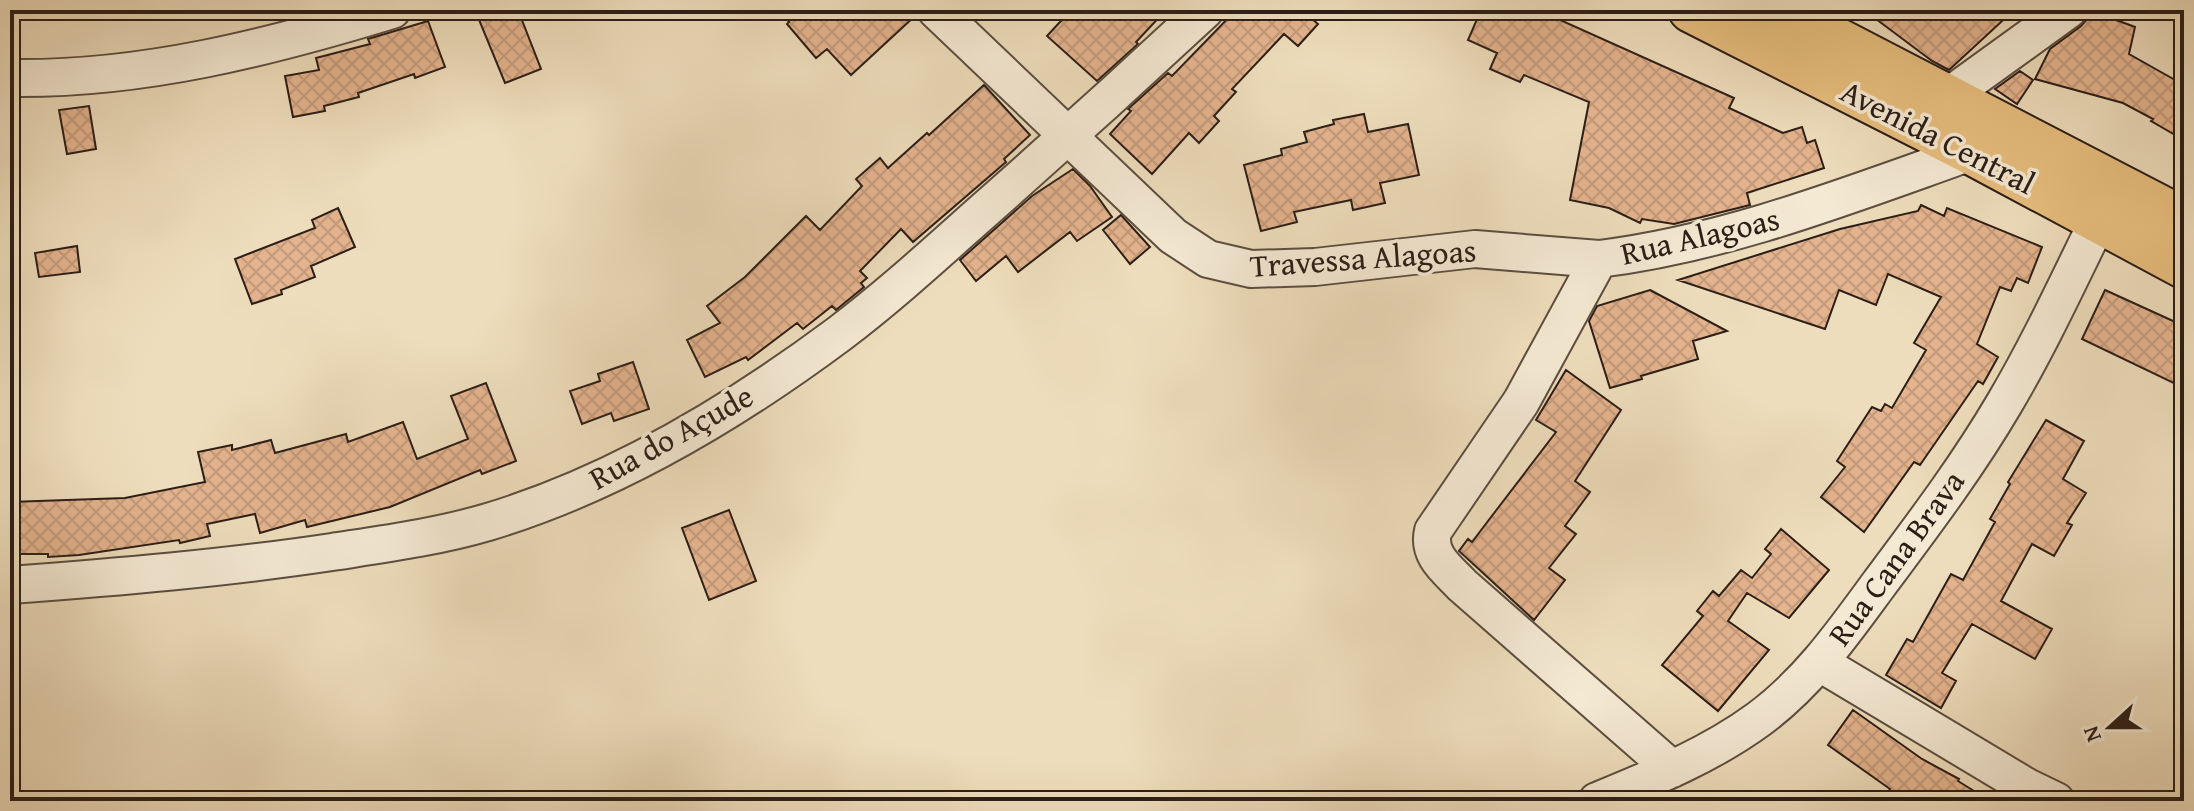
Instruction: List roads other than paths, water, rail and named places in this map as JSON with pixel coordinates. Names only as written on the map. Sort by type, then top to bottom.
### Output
[{"type":"main road","name":"Avenida Central","points":[[1691,10],[1971,152],[2184,266]]},
{"type":"main road","points":[[1779,10],[2184,220]]},
{"type":"street","points":[[10,78],[74,76],[225,56],[289,41],[392,10]]},
{"type":"street","name":"Travessa Alagoas","points":[[936,10],[1173,236],[1193,251],[1225,264],[1251,269],[1315,267],[1475,249],[1599,259]]},
{"type":"street","name":"Rua do Açude","points":[[10,585],[277,560],[371,546],[484,523],[542,504],[663,447],[741,402],[839,334],[1067,137],[1205,10]]},
{"type":"street","points":[[1946,98],[2068,10]]},
{"type":"street","name":"Rua Alagoas","points":[[1672,769],[1462,585],[1438,559],[1433,551],[1431,536],[1521,402],[1599,259],[1673,247],[1801,213],[1971,152]]},
{"type":"street","name":"Rua Cana Brava","points":[[1597,801],[1723,743],[1759,719],[1820,663],[1925,523],[2004,405],[2039,342],[2098,221]]},
{"type":"street","points":[[1820,663],[2056,801]]}]
